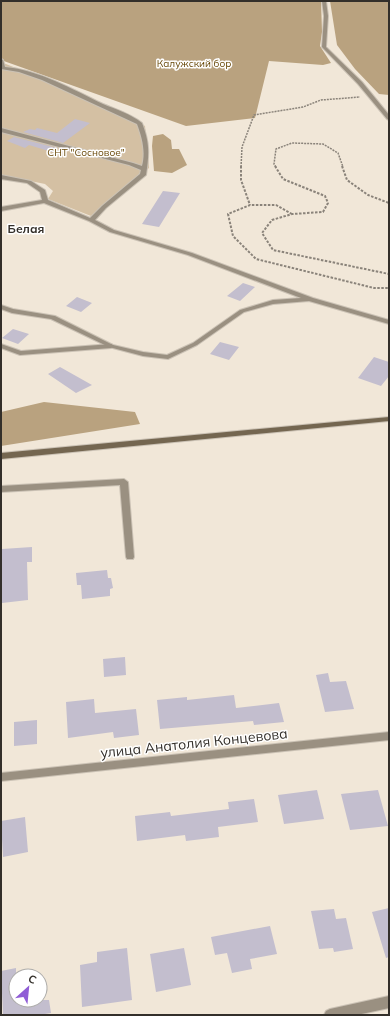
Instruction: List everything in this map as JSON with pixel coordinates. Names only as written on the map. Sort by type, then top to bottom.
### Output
[{"type":"main road","points":[[1,456],[389,419]]},
{"type":"street","points":[[324,1],[326,16],[324,47],[360,83],[389,118]]},
{"type":"street","points":[[1,60],[2,69],[29,73],[140,123],[145,137],[146,162],[143,175],[104,207],[91,220]]},
{"type":"street","points":[[1,130],[131,164],[144,169]]},
{"type":"street","points":[[1,177],[29,182],[43,191],[45,201]]},
{"type":"street","points":[[1,209],[45,201],[91,220],[112,231],[190,254],[311,299],[389,322]]},
{"type":"street","points":[[1,307],[12,311],[53,317],[111,346],[143,354],[168,357],[195,344],[242,311],[273,302],[311,299]]},
{"type":"street","points":[[1,346],[20,353],[111,346]]},
{"type":"street","points":[[1,489],[124,482],[130,557]]},
{"type":"street","name":"улица Анатолия Концевова","points":[[1,777],[389,736]]},
{"type":"street","points":[[330,1015],[389,1002]]},
{"type":"path","points":[[250,205],[241,180],[242,147],[254,115],[303,108],[321,100],[371,97]]},
{"type":"path","points":[[389,204],[368,195],[347,180],[338,153],[323,144],[292,143],[276,149],[274,164],[283,179],[325,196],[328,204],[323,212],[292,214],[272,220],[262,233],[273,250],[389,274]]},
{"type":"path","points":[[292,214],[276,205],[250,205],[228,214],[233,236],[256,259],[374,288],[389,288]]},
{"type":"green space","name":"Калужский бор","points":[[1,1],[321,1],[322,32],[320,46],[331,63],[323,65],[269,61],[255,118],[186,126],[1,60]]},
{"type":"green space","points":[[330,1],[389,1],[389,95],[379,94],[355,69],[337,45]]},
{"type":"green space","name":"СНТ \"Сосновое\"","points":[[1,62],[124,112],[145,126],[149,168],[91,216],[48,199],[53,191],[45,184],[1,175]]},
{"type":"green space","points":[[163,134],[171,140],[172,149],[179,149],[187,165],[172,173],[154,171],[152,146],[153,136]]},
{"type":"green space","points":[[44,402],[135,412],[140,424],[1,446],[1,412]]},
{"type":"building","points":[[75,119],[90,123],[63,143],[23,132],[30,129],[35,130],[37,128],[57,133]]},
{"type":"building","points":[[14,137],[57,148],[52,152],[29,145],[25,148],[7,141]]},
{"type":"building","points":[[163,191],[180,193],[159,227],[142,224]]},
{"type":"building","points":[[243,283],[255,287],[240,301],[227,296]]},
{"type":"building","points":[[77,297],[92,303],[81,312],[66,306]]},
{"type":"building","points":[[13,329],[29,334],[18,344],[2,338]]},
{"type":"building","points":[[220,342],[239,347],[229,360],[210,354]]},
{"type":"building","points":[[374,357],[389,362],[389,376],[381,386],[358,378]]},
{"type":"building","points":[[60,367],[92,385],[76,393],[48,374]]},
{"type":"building","points":[[32,547],[32,562],[27,562],[28,600],[2,603],[2,549]]},
{"type":"building","points":[[107,570],[108,578],[111,578],[113,588],[110,589],[110,596],[82,599],[81,585],[77,585],[76,573]]},
{"type":"building","points":[[125,657],[126,675],[104,677],[103,659]]},
{"type":"building","points":[[328,673],[330,682],[346,681],[354,709],[325,712],[316,675]]},
{"type":"building","points":[[234,695],[236,708],[279,703],[284,722],[254,725],[253,721],[160,729],[157,700],[187,697],[187,700]]},
{"type":"building","points":[[94,699],[95,713],[136,709],[139,735],[114,738],[113,732],[68,738],[66,702]]},
{"type":"building","points":[[37,720],[37,744],[14,746],[14,722]]},
{"type":"building","points":[[317,790],[324,819],[284,824],[278,795]]},
{"type":"building","points":[[378,790],[388,826],[350,830],[341,794]]},
{"type":"building","points":[[254,799],[258,822],[218,827],[219,837],[186,841],[185,835],[137,841],[135,816],[170,812],[171,816],[229,809],[228,802]]},
{"type":"building","points":[[25,817],[28,852],[3,857],[1,821]]},
{"type":"building","points":[[389,908],[389,957],[386,958],[372,912]]},
{"type":"building","points":[[334,909],[336,919],[346,918],[353,949],[334,952],[333,948],[319,949],[311,911]]},
{"type":"building","points":[[270,926],[277,954],[250,959],[252,969],[232,973],[227,953],[215,955],[211,937]]},
{"type":"building","points":[[127,948],[132,1000],[82,1007],[80,965],[97,962],[97,952]]},
{"type":"building","points":[[184,948],[191,985],[156,992],[150,954]]},
{"type":"building","points":[[8,970],[8,1008],[48,1008],[49,1000],[51,1013],[39,1015],[3,1015],[1,971]]},
{"type":"district","name":"Белая","points":[[26,229]]}]
